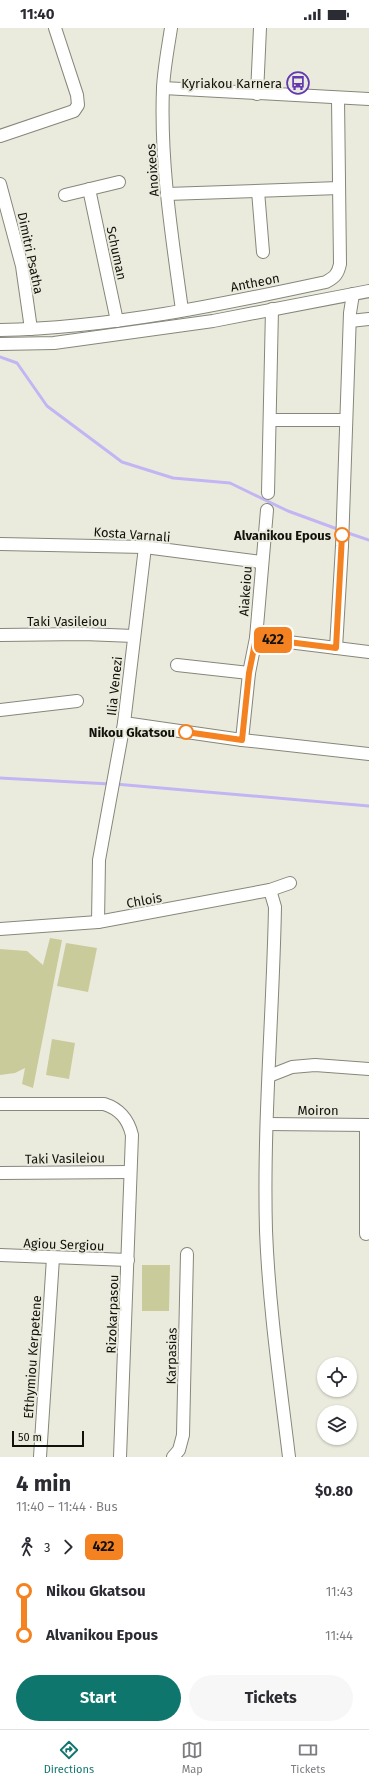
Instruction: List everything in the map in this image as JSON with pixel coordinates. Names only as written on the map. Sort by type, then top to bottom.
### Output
[{"type":"street","points":[[0,136],[74,111],[77,108],[77,95],[54,28]]},
{"type":"street","name":"Anoixeos","points":[[171,28],[164,88],[164,142],[167,194],[182,310]]},
{"type":"street","points":[[257,94],[260,28]]},
{"type":"street","points":[[164,88],[369,99]]},
{"type":"street","name":"Antheon","points":[[0,330],[31,329],[117,321],[264,296],[326,282],[334,277],[338,272],[340,264],[338,98]]},
{"type":"street","points":[[65,195],[119,182]]},
{"type":"street","name":"Dimitri Psatha","points":[[0,184],[4,211],[22,266],[31,329]]},
{"type":"street","points":[[167,194],[339,188]]},
{"type":"street","name":"Schuman","points":[[89,190],[117,321]]},
{"type":"street","points":[[258,191],[263,252]]},
{"type":"street","points":[[0,344],[54,342],[212,321],[369,291]]},
{"type":"street","points":[[336,648],[342,546],[350,321],[353,294]]},
{"type":"street","points":[[268,493],[272,309]]},
{"type":"street","points":[[350,321],[369,319]]},
{"type":"street","points":[[270,420],[346,420]]},
{"type":"street","name":"Aiakeiou","points":[[242,740],[249,673],[256,638],[261,562],[267,510]]},
{"type":"street","name":"Kosta Varnali","points":[[0,544],[145,547],[261,562]]},
{"type":"street","name":"Ilia Venezi","points":[[98,922],[99,860],[124,723],[145,547]]},
{"type":"street","name":"Taki Vasileiou","points":[[0,635],[84,634],[134,636]]},
{"type":"street","points":[[256,638],[369,652]]},
{"type":"street","points":[[177,665],[249,673]]},
{"type":"street","points":[[0,710],[77,701]]},
{"type":"street","points":[[124,723],[242,740],[369,754]]},
{"type":"street","name":"Chlois","points":[[0,929],[98,922],[270,890],[290,883]]},
{"type":"street","points":[[270,890],[275,907],[269,1076],[266,1230],[269,1286],[289,1457]]},
{"type":"street","points":[[269,1076],[292,1067],[315,1065],[369,1069]]},
{"type":"street","name":"Rizokarpasou","points":[[0,1104],[97,1103],[112,1106],[122,1114],[131,1130],[128,1260],[120,1457]]},
{"type":"street","name":"Moiron","points":[[268,1124],[367,1124]]},
{"type":"street","points":[[366,1234],[367,1124]]},
{"type":"street","name":"Taki Vasileiou","points":[[0,1173],[130,1172]]},
{"type":"street","name":"Karpasias","points":[[173,1457],[179,1450],[183,1435],[187,1254]]},
{"type":"street","name":"Agiou Sergiou","points":[[0,1255],[128,1260]]},
{"type":"street","name":"Efthymiou Kerpetene","points":[[40,1457],[53,1258]]},
{"type":"green space","points":[[50,938],[62,940],[33,1088],[22,1084],[25,1068],[15,1073],[0,1075],[0,949],[27,951],[43,965]]},
{"type":"green space","points":[[66,943],[97,948],[88,992],[57,986]]},
{"type":"green space","points":[[52,1039],[75,1043],[69,1079],[46,1075]]},
{"type":"green space","points":[[142,1265],[170,1265],[169,1311],[142,1311]]},
{"type":"waterway","points":[[0,357],[17,363],[47,406],[122,462],[173,478],[230,483],[288,511],[340,530]]},
{"type":"waterway","points":[[345,532],[369,540]]},
{"type":"waterway","points":[[0,778],[110,784]]},
{"type":"waterway","points":[[115,784],[369,806]]},
{"type":"bus line","name":"422","points":[[186,732],[242,740],[249,673],[256,638],[336,648],[342,535]]},
{"type":"place","name":"Kyriakou Karnera","points":[[298,83]]},
{"type":"place","name":"Alvanikou Epous","points":[[342,535]]},
{"type":"place","name":"Nikou Gkatsou","points":[[186,732]]}]
